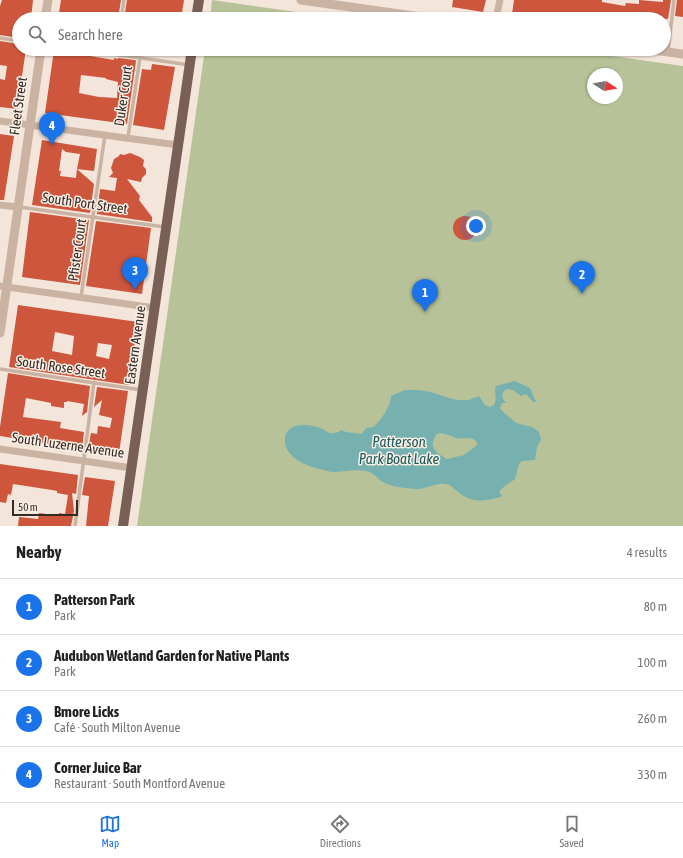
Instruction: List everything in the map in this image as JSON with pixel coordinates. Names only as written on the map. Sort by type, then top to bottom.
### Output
[{"type":"main road","points":[[197,12],[199,0]]},
{"type":"main road","name":"Eastern Avenue","points":[[123,526],[191,56]]},
{"type":"street","points":[[46,12],[48,0]]},
{"type":"street","points":[[301,0],[347,3],[396,12]]},
{"type":"street","points":[[497,12],[500,0]]},
{"type":"street","points":[[671,52],[683,54]]},
{"type":"street","name":"Fleet Street","points":[[0,333],[3,286],[18,207],[39,56]]},
{"type":"street","points":[[0,121],[128,137],[178,145]]},
{"type":"street","name":"South Port Street","points":[[0,205],[18,207]]},
{"type":"street","points":[[3,286],[155,308]]},
{"type":"street","name":"South Luzerne Avenue","points":[[0,449],[132,468]]},
{"type":"lane","points":[[122,12],[124,0]]},
{"type":"lane","points":[[671,26],[674,0]]},
{"type":"lane","points":[[0,38],[12,40]]},
{"type":"lane","points":[[124,56],[190,65]]},
{"type":"lane","name":"Duker Court","points":[[128,137],[140,58]]},
{"type":"lane","name":"Pfister Court","points":[[81,297],[105,134]]},
{"type":"lane","name":"South Port Street","points":[[18,207],[166,227]]},
{"type":"lane","name":"South Rose Street","points":[[0,369],[143,390]]},
{"type":"lane","points":[[75,526],[94,382]]},
{"type":"green space","points":[[212,0],[297,12],[211,12]]},
{"type":"green space","points":[[204,56],[612,56],[683,66],[683,526],[137,526]]},
{"type":"water","name":"Patterson Park Boat Lake","points":[[515,381],[530,388],[536,402],[533,402],[525,394],[521,396],[513,390],[506,389],[502,394],[506,403],[502,403],[500,408],[516,423],[532,427],[539,432],[541,440],[537,447],[535,460],[522,461],[519,464],[515,479],[501,489],[499,493],[502,495],[501,497],[474,500],[463,496],[447,484],[438,484],[420,489],[408,488],[386,484],[366,471],[358,470],[332,472],[312,467],[300,462],[290,454],[285,442],[288,430],[298,425],[318,427],[330,433],[337,433],[341,430],[362,434],[366,428],[373,427],[382,418],[391,400],[391,396],[405,390],[431,392],[458,400],[469,400],[479,396],[485,405],[490,407],[495,403],[496,386]],"holes":[[[440,433],[456,438],[469,438],[477,442],[477,445],[464,455],[447,459],[441,456],[433,446],[436,435]]]},
{"type":"building","points":[[2,0],[33,0],[32,12],[12,12],[12,37],[0,35],[0,6]]},
{"type":"building","points":[[61,0],[121,0],[119,12],[59,12]]},
{"type":"building","points":[[127,0],[184,0],[182,12],[125,12]]},
{"type":"building","points":[[453,0],[486,0],[483,12],[452,7]]},
{"type":"building","points":[[514,0],[602,0],[602,2],[625,6],[626,3],[639,4],[639,0],[663,2],[663,0],[671,0],[669,12],[512,12]]},
{"type":"building","points":[[677,0],[683,0],[683,17],[675,16]]},
{"type":"building","points":[[0,41],[12,43],[12,56],[25,56],[17,109],[0,107],[0,79],[5,80],[7,66],[0,65]]},
{"type":"building","points":[[53,56],[90,56],[114,60],[114,58],[118,58],[135,60],[127,124],[45,113]],"holes":[[[81,75],[118,82],[117,98],[99,97],[79,93]]]},
{"type":"building","points":[[152,64],[175,67],[164,130],[133,125],[142,69],[151,70]]},
{"type":"building","points":[[0,134],[14,136],[4,200],[0,200]]},
{"type":"building","points":[[42,140],[97,149],[94,171],[77,169],[94,184],[90,213],[32,205]],"holes":[[[62,149],[66,152],[80,154],[76,178],[60,176],[61,171],[59,171]]]},
{"type":"building","points":[[130,153],[144,160],[143,166],[146,169],[146,174],[142,178],[141,182],[127,179],[140,196],[139,200],[152,217],[152,222],[97,214],[100,189],[115,191],[117,178],[109,177],[113,173],[111,168],[114,159],[120,154],[124,155]]},
{"type":"building","points":[[30,212],[89,220],[80,285],[22,277]]},
{"type":"building","points":[[465,216],[470,217],[476,223],[476,233],[470,239],[465,240],[460,239],[454,233],[453,228],[454,223],[460,217]]},
{"type":"building","points":[[96,221],[151,228],[142,294],[86,286]]},
{"type":"building","points":[[18,305],[138,322],[129,385],[9,367]],"holes":[[[55,332],[74,336],[72,355],[52,351]],[[98,343],[112,345],[109,359],[96,356]]]},
{"type":"building","points":[[8,373],[90,386],[87,412],[82,416],[84,404],[67,401],[64,402],[64,408],[51,406],[51,403],[26,398],[23,417],[61,422],[60,428],[84,432],[82,449],[0,436]]},
{"type":"building","points":[[97,387],[128,391],[119,453],[88,449],[91,433],[97,434],[98,426],[110,428],[112,418],[99,415],[102,400],[94,407]]},
{"type":"building","points":[[0,464],[78,475],[76,494],[72,493],[74,511],[71,526],[18,526],[19,517],[38,519],[39,513],[54,515],[59,515],[59,513],[65,514],[68,495],[57,493],[57,491],[52,490],[13,484],[11,495],[8,494],[6,503],[0,502]]},
{"type":"building","points":[[85,477],[115,481],[108,526],[86,526],[89,496],[82,495]]},
{"type":"place","name":"Corner Juice Bar","points":[[52,145]]},
{"type":"place","name":"Bmore Licks","points":[[135,290]]},
{"type":"place","name":"Audubon Wetland Garden for Native Plants","points":[[582,294]]},
{"type":"place","name":"Patterson Park","points":[[425,312]]}]
